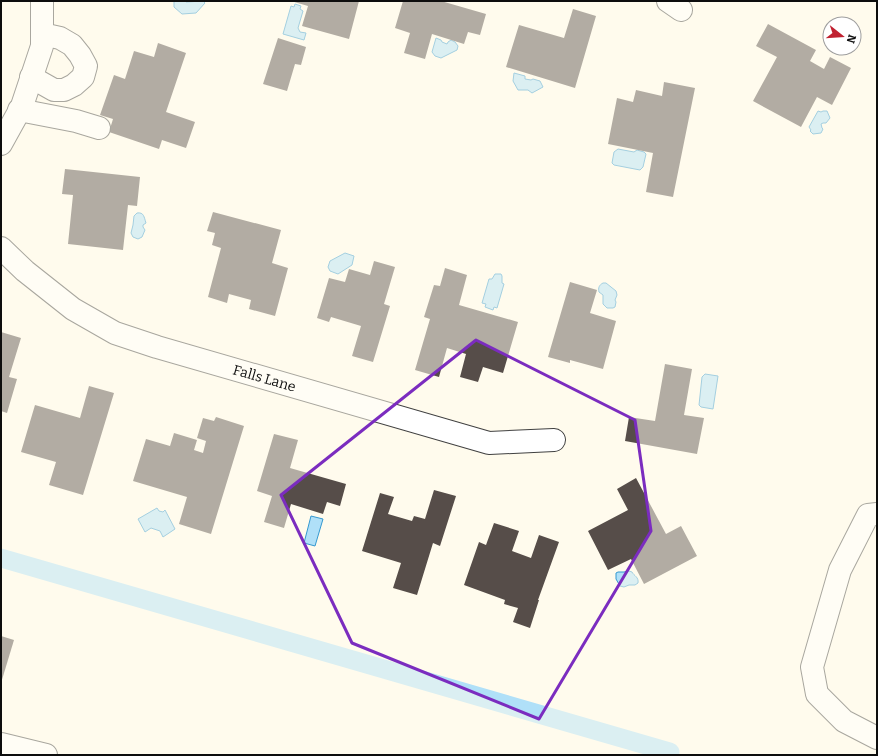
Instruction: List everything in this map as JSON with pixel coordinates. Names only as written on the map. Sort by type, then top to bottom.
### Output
[{"type":"street","points":[[1,144],[22,106],[42,46],[42,1]]},
{"type":"street","points":[[31,77],[54,90],[64,90],[74,85],[83,77],[86,66],[72,45],[60,38],[42,34]]},
{"type":"street","points":[[19,110],[76,121],[99,128]]},
{"type":"street","name":"Falls Lane","points":[[1,248],[25,271],[70,307],[115,333],[150,345],[489,443],[554,440]]},
{"type":"street","points":[[877,514],[868,515],[840,570],[812,667],[817,694],[844,721],[877,738]]},
{"type":"street","points":[[1,744],[46,755]]},
{"type":"highlighted area","points":[[476,340],[635,420],[651,531],[539,719],[352,643],[281,495]]},
{"type":"water","points":[[174,1],[203,1],[205,3],[196,13],[182,14],[174,7]]},
{"type":"water","points":[[295,4],[301,6],[300,9],[303,11],[298,28],[300,32],[306,33],[304,40],[283,34],[291,6],[294,7]]},
{"type":"water","points":[[436,38],[447,44],[451,40],[455,42],[458,46],[457,50],[441,58],[435,56],[432,52]]},
{"type":"water","points":[[514,73],[525,76],[525,79],[540,81],[543,87],[532,93],[528,90],[518,90],[513,81]]},
{"type":"water","points":[[818,111],[827,111],[830,118],[826,123],[821,124],[823,129],[821,133],[813,134],[809,127]]},
{"type":"water","points":[[618,149],[644,152],[646,154],[643,167],[640,170],[614,165],[612,163],[614,152]]},
{"type":"water","points":[[137,213],[142,214],[146,223],[143,225],[145,230],[142,237],[138,239],[133,237],[131,233],[134,216]]},
{"type":"water","points":[[345,253],[354,256],[352,265],[338,274],[330,271],[328,267],[330,261]]},
{"type":"water","points":[[495,274],[501,274],[502,283],[504,284],[497,308],[494,307],[493,310],[485,307],[486,304],[482,303],[489,279],[492,279]]},
{"type":"water","points":[[603,283],[606,283],[616,291],[616,302],[615,307],[613,308],[607,308],[603,304],[603,295],[599,292],[599,289]]},
{"type":"water","points":[[705,374],[718,376],[713,409],[701,407],[699,405],[702,377]]},
{"type":"water","points":[[157,508],[159,511],[163,512],[165,510],[175,529],[163,537],[160,531],[151,528],[145,532],[138,519]]},
{"type":"water","points":[[311,516],[323,519],[315,546],[304,543]]},
{"type":"water","points":[[632,572],[637,578],[638,583],[624,587],[620,586],[616,579],[616,573]]},
{"type":"building","points":[[291,1],[359,1],[349,39],[302,26],[308,6]]},
{"type":"building","points":[[403,1],[441,1],[486,14],[480,35],[468,32],[464,44],[432,34],[425,59],[404,53],[410,33],[395,28]]},
{"type":"building","points":[[573,9],[596,16],[575,88],[506,67],[519,25],[564,38]]},
{"type":"building","points":[[768,24],[816,50],[810,61],[824,69],[830,57],[851,68],[832,105],[817,97],[801,127],[753,101],[777,57],[756,46]]},
{"type":"building","points":[[278,38],[306,47],[301,65],[295,64],[287,91],[263,84]]},
{"type":"building","points":[[158,43],[186,53],[166,112],[195,122],[186,148],[162,140],[159,149],[109,132],[113,119],[100,115],[114,75],[125,79],[134,51],[154,57]]},
{"type":"building","points":[[664,82],[695,88],[673,197],[646,192],[653,153],[608,144],[617,98],[633,102],[636,90],[662,96]]},
{"type":"building","points":[[65,169],[140,177],[137,206],[128,205],[123,250],[68,244],[73,195],[62,194]]},
{"type":"building","points":[[213,212],[281,230],[272,263],[288,268],[275,316],[249,309],[251,300],[229,294],[227,303],[208,297],[221,248],[212,245],[215,233],[207,231]]},
{"type":"building","points":[[374,261],[395,267],[384,304],[390,306],[373,362],[352,356],[361,326],[331,317],[329,322],[317,318],[329,278],[345,282],[349,269],[370,275]]},
{"type":"building","points":[[445,268],[467,275],[459,305],[518,322],[503,373],[483,367],[478,382],[460,377],[466,354],[447,348],[439,377],[415,370],[430,319],[424,317],[434,285],[440,286]]},
{"type":"building","points":[[570,282],[597,290],[590,313],[616,321],[603,369],[570,360],[570,363],[548,357]]},
{"type":"building","points":[[1,332],[21,338],[9,377],[17,379],[7,413],[1,411]]},
{"type":"building","points":[[665,364],[692,369],[684,415],[704,418],[697,454],[625,441],[629,417],[655,421]]},
{"type":"building","points":[[89,386],[114,393],[83,495],[49,485],[56,462],[21,452],[35,405],[80,418]]},
{"type":"building","points":[[216,417],[244,426],[211,534],[179,524],[187,497],[133,481],[146,439],[170,446],[174,433],[197,440],[194,450],[203,453],[206,441],[197,438],[203,418],[214,421]]},
{"type":"building","points":[[274,434],[298,440],[290,468],[346,484],[340,506],[327,502],[323,514],[291,504],[284,528],[264,522],[272,496],[257,491]]},
{"type":"building","points":[[636,478],[666,534],[681,526],[697,556],[644,584],[631,559],[608,570],[588,531],[628,510],[617,489]]},
{"type":"building","points":[[434,490],[456,496],[440,546],[433,543],[417,595],[393,588],[401,563],[362,551],[380,493],[394,497],[388,514],[412,521],[414,516],[425,519]]},
{"type":"building","points":[[494,523],[519,531],[512,551],[531,558],[539,535],[559,542],[538,600],[530,628],[513,622],[518,608],[504,604],[505,600],[464,585],[479,542],[486,545]]},
{"type":"building","points":[[1,636],[14,640],[1,683]]},
{"type":"waterway","points":[[1,558],[670,752]]}]
